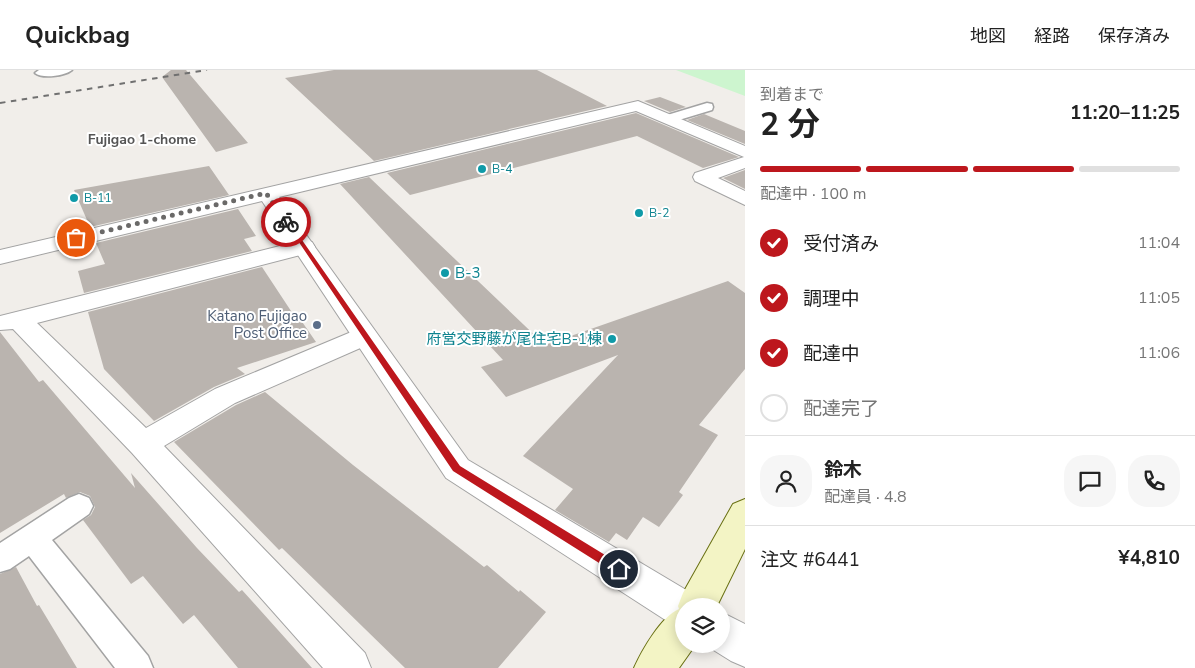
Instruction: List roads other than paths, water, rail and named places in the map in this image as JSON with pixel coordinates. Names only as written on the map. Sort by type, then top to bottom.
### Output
[{"type":"main road","points":[[700,598],[745,514]]},
{"type":"main road","points":[[655,668],[675,640]]},
{"type":"street","points":[[0,257],[638,106],[745,152]]},
{"type":"street","points":[[745,162],[702,178],[745,199]]},
{"type":"street","points":[[266,193],[456,469],[675,604]]},
{"type":"street","points":[[9,322],[304,247]]},
{"type":"street","points":[[9,322],[143,444],[350,668]]},
{"type":"street","points":[[143,444],[225,396],[365,336]]},
{"type":"street","points":[[730,638],[745,647]]},
{"type":"lane","points":[[41,73],[66,70]]},
{"type":"lane","points":[[668,119],[707,107]]},
{"type":"lane","points":[[0,559],[79,506]]},
{"type":"lane","points":[[32,537],[136,668]]},
{"type":"railway","points":[[0,103],[207,70]]},
{"type":"place","name":"B-4","points":[[482,169]]},
{"type":"place","name":"B-11","points":[[74,198]]},
{"type":"place","name":"B-2","points":[[639,213]]},
{"type":"place","name":"B-3","points":[[445,273]]},
{"type":"place","name":"Katano Fujigao Post Office","points":[[317,325]]},
{"type":"place","name":"府営交野藤が尾住宅B-1棟","points":[[612,339]]},
{"type":"district","name":"Fujigao 1-chome","points":[[142,139]]}]
